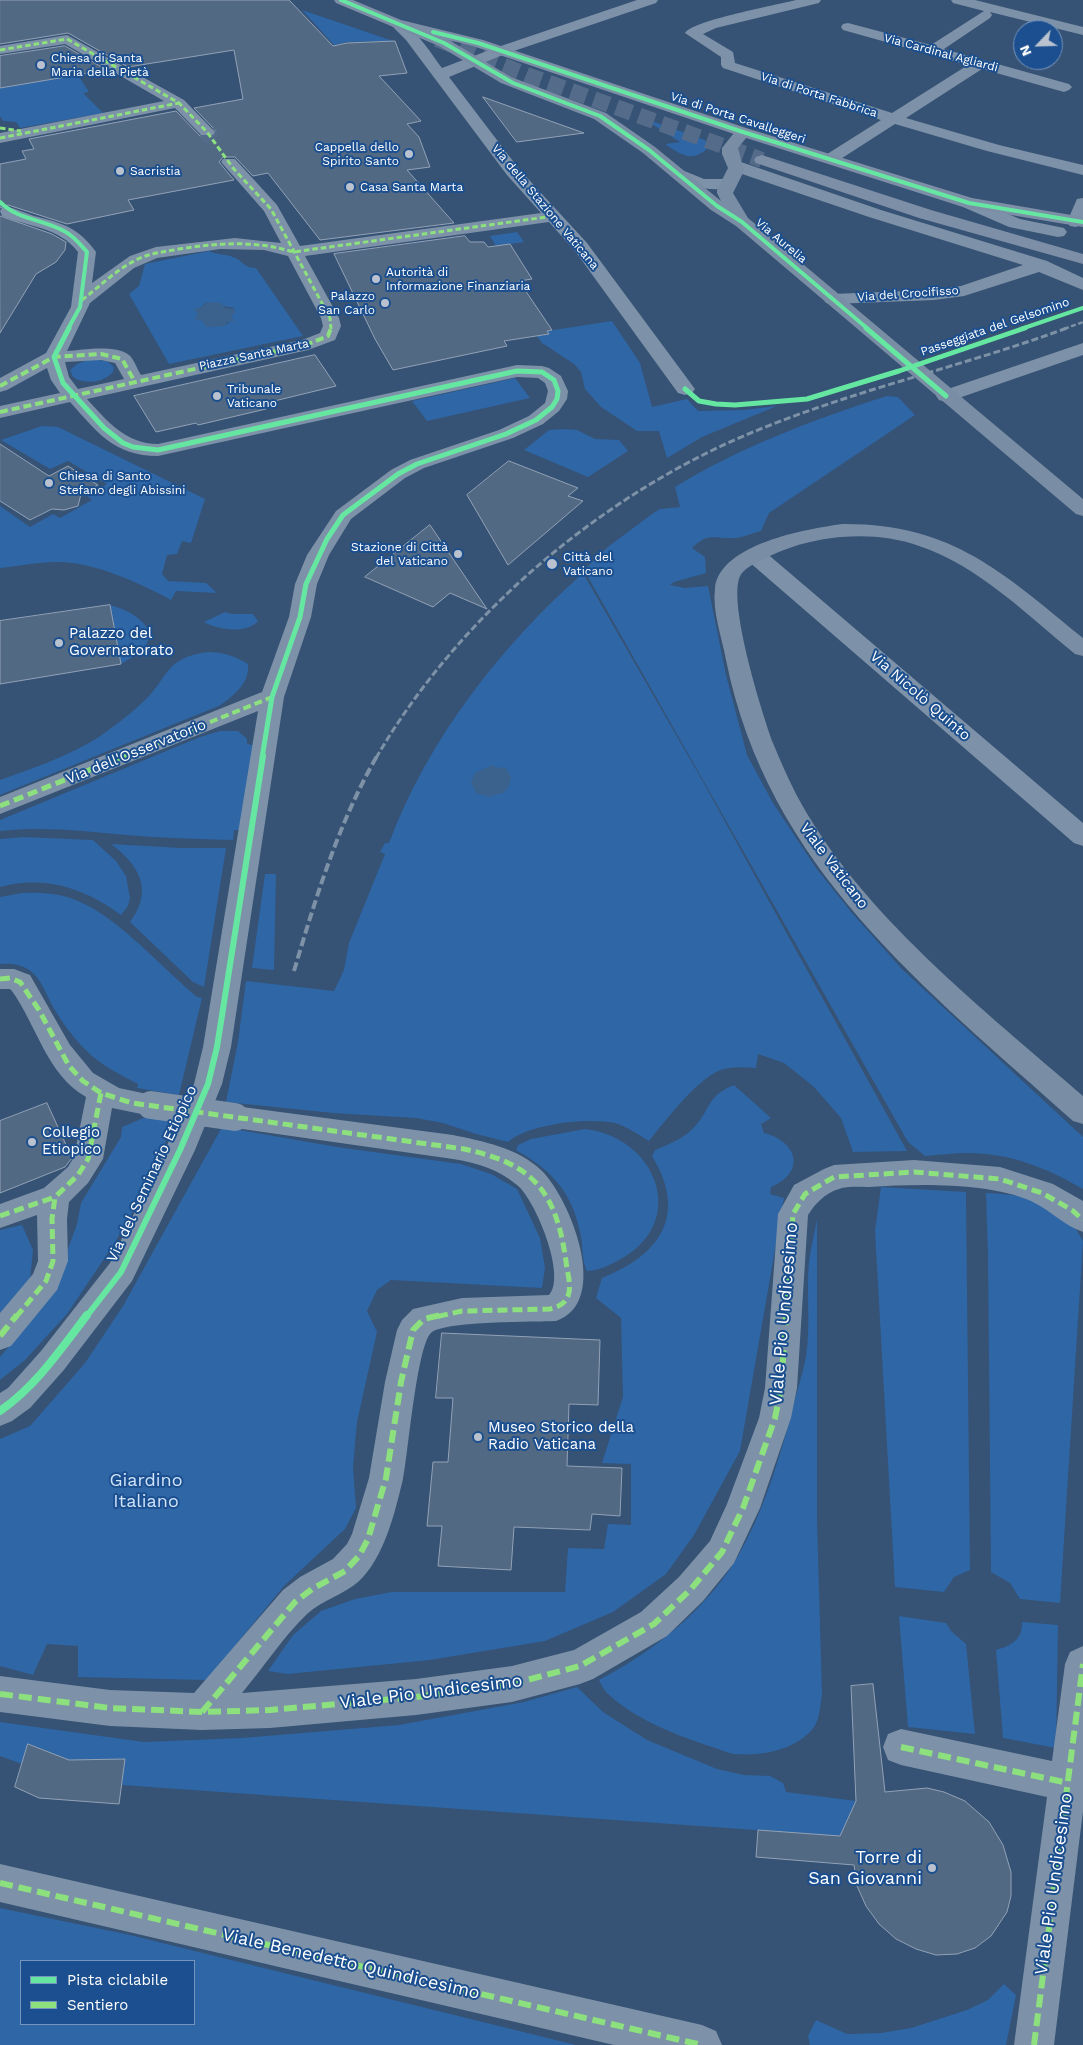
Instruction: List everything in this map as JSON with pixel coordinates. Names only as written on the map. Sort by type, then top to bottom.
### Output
[{"type":"main road","name":"Via di Porta Cavalleggeri","points":[[341,0],[396,23],[478,43],[743,132],[969,203],[1079,222]]},
{"type":"main road","points":[[762,160],[925,214],[1083,259]]},
{"type":"street","points":[[439,75],[500,51],[651,0]]},
{"type":"street","name":"Via di Porta Fabbrica","points":[[814,0],[710,25],[692,33],[728,55],[728,65],[894,119],[1036,160],[1083,170]]},
{"type":"street","points":[[958,0],[1083,31]]},
{"type":"street","points":[[603,4],[617,11]]},
{"type":"street","points":[[932,52],[985,16]]},
{"type":"street","name":"Via di Porta Cavalleggeri","points":[[396,23],[444,43],[514,83],[594,112]]},
{"type":"street","name":"Via della Stazione Vaticana","points":[[396,23],[411,37],[519,179],[581,247],[685,389]]},
{"type":"street","name":"Via Cardinal Agliardi","points":[[848,27],[932,52],[1064,87]]},
{"type":"street","points":[[0,50],[67,39],[179,103],[271,209],[293,252]]},
{"type":"street","points":[[830,159],[980,64]]},
{"type":"street","points":[[0,138],[179,103]]},
{"type":"street","name":"Via Aurelia","points":[[594,112],[677,172],[717,206],[742,222],[1083,510]]},
{"type":"street","points":[[0,128],[19,131],[36,130]]},
{"type":"street","points":[[743,132],[731,147],[731,158],[735,165],[748,171],[879,215],[1041,265],[1083,285]]},
{"type":"street","points":[[735,165],[734,174],[727,183],[726,197],[742,222]]},
{"type":"street","points":[[677,172],[702,184],[727,183]]},
{"type":"street","points":[[969,203],[1015,223],[1058,232]]},
{"type":"street","points":[[1079,222],[1083,204]]},
{"type":"street","points":[[3,206],[66,230],[87,252],[82,300],[75,320],[54,357],[61,380],[74,395]]},
{"type":"street","points":[[82,300],[130,264],[147,255],[201,245],[225,243],[264,245],[293,252],[554,216]]},
{"type":"street","name":"Piazza Santa Marta","points":[[135,382],[308,344],[328,336],[332,326],[330,318],[293,252]]},
{"type":"street","name":"Via del Crocifisso","points":[[832,298],[934,295],[964,291],[1041,265]]},
{"type":"street","points":[[946,396],[1083,349]]},
{"type":"street","points":[[0,386],[54,357],[101,354],[115,356],[126,364],[135,382],[0,412]]},
{"type":"street","name":"Via del Seminario Etiopico","points":[[0,1411],[19,1398],[52,1361],[121,1272],[180,1150],[208,1084],[226,997],[272,697],[300,617],[309,577],[326,539],[343,515],[385,482],[417,464],[506,434],[536,420],[552,407],[557,399],[558,391],[554,380],[548,375],[534,370],[507,372],[147,451],[125,444],[106,431],[74,395]]},
{"type":"street","points":[[756,556],[788,541],[829,530],[861,529],[913,536],[940,546],[976,566],[1083,649]]},
{"type":"street","name":"Via Nicolò Quinto","points":[[756,556],[1083,837]]},
{"type":"street","name":"Viale Vaticano","points":[[756,556],[734,568],[728,576],[725,588],[727,609],[746,700],[768,758],[792,808],[833,869],[894,939],[935,979],[1083,1113]]},
{"type":"street","name":"Via dell'Osservatorio","points":[[0,806],[272,697]]},
{"type":"street","points":[[0,979],[10,978],[20,982],[39,1010],[68,1066],[101,1093],[116,1099],[151,1106],[453,1147],[486,1154],[509,1163],[530,1177],[538,1185],[552,1208],[562,1240],[569,1290],[564,1302],[556,1308],[462,1311],[424,1319],[413,1330],[400,1382],[386,1478],[368,1539],[359,1556],[345,1571],[312,1589],[295,1602],[202,1712]]},
{"type":"street","points":[[0,1216],[55,1197],[78,1175],[88,1159],[101,1093]]},
{"type":"street","name":"Viale Pio Undicesimo","points":[[0,1694],[110,1708],[202,1712],[270,1710],[416,1697],[512,1684],[580,1666],[654,1624],[692,1589],[722,1552],[746,1499],[775,1418],[781,1388],[793,1214],[805,1194],[834,1176],[914,1172],[1000,1179],[1042,1193],[1072,1210],[1083,1220]]},
{"type":"street","points":[[0,1336],[46,1282],[53,1261],[52,1219],[55,1197]]},
{"type":"street","name":"Viale Pio Undicesimo","points":[[1034,2045],[1083,1664]]},
{"type":"street","points":[[901,1747],[1068,1783]]},
{"type":"street","name":"Viale Benedetto Quindicesimo","points":[[0,1883],[702,2045]]},
{"type":"green space","points":[[302,10],[393,41],[347,42],[334,45]]},
{"type":"green space","points":[[76,72],[89,92],[83,93],[103,113],[20,128],[16,122],[3,121],[0,116],[0,88]]},
{"type":"green space","points":[[649,120],[705,140],[709,147],[697,155],[686,156],[681,154],[665,144],[680,142],[647,121]]},
{"type":"green space","points":[[517,232],[524,242],[496,246],[490,236]]},
{"type":"green space","points":[[209,251],[237,259],[245,265],[256,268],[303,336],[169,364],[129,294],[139,286],[145,264]],"holes":[[[205,303],[234,308],[228,324],[222,325],[208,322],[195,309],[202,307]]]},
{"type":"green space","points":[[612,321],[640,363],[652,407],[687,399],[698,411],[744,410],[777,406],[702,437],[667,458],[659,431],[637,431],[601,407],[585,389],[581,372],[574,364],[542,343],[537,336],[549,334],[547,331]]},
{"type":"green space","points":[[90,359],[107,361],[114,367],[113,372],[104,379],[94,382],[78,380],[73,377],[70,370],[77,364]]},
{"type":"green space","points":[[515,378],[530,398],[427,421],[412,401]]},
{"type":"green space","points":[[887,396],[898,397],[915,415],[769,513],[761,531],[737,538],[712,537],[702,540],[692,548],[705,557],[706,573],[674,582],[670,585],[685,588],[708,586],[726,675],[747,755],[773,803],[816,868],[852,913],[902,969],[1083,1137],[1083,1189],[1028,1163],[983,1154],[967,1153],[925,1156],[908,1142],[584,570],[609,546],[652,514],[660,509],[680,507],[675,487],[725,459],[778,435]]},
{"type":"green space","points":[[42,426],[58,427],[205,499],[191,543],[182,541],[177,554],[167,555],[162,574],[168,581],[206,583],[217,593],[176,591],[171,600],[116,575],[72,563],[58,562],[0,568],[0,506],[30,527],[53,514],[60,518],[92,500],[86,495],[107,484],[68,461],[50,469],[1,440]]},
{"type":"green space","points":[[549,430],[577,430],[595,439],[619,440],[628,451],[588,477],[524,450]]},
{"type":"green space","points":[[583,573],[702,780],[907,1151],[853,1152],[841,1118],[813,1086],[784,1063],[758,1054],[756,1068],[727,1068],[709,1076],[681,1103],[649,1141],[624,1126],[603,1121],[544,1126],[517,1136],[508,1142],[443,1123],[416,1118],[333,1113],[226,1102],[238,1042],[246,981],[334,991],[344,970],[349,943],[385,854],[380,852],[385,843],[389,843],[424,767],[470,696],[496,663],[553,601]]},
{"type":"green space","points":[[110,605],[134,615],[151,633],[144,650],[121,664]]},
{"type":"green space","points":[[225,612],[253,614],[258,621],[247,628],[240,629],[224,629],[204,622]]},
{"type":"green space","points":[[208,652],[229,655],[248,664],[244,683],[236,693],[221,705],[0,795],[0,780],[63,756],[99,737],[144,701],[175,664],[194,655]]},
{"type":"green space","points":[[220,731],[238,731],[247,739],[247,744],[257,746],[241,830],[234,830],[233,840],[152,837],[47,829],[0,831],[0,820],[200,737]]},
{"type":"green space","points":[[24,837],[93,840],[116,861],[126,876],[130,898],[128,906],[121,915],[78,891],[48,883],[17,884],[0,887],[0,839]]},
{"type":"green space","points":[[111,844],[181,848],[226,848],[204,987],[193,982],[130,922],[141,899],[140,879],[136,869]]},
{"type":"green space","points":[[265,874],[276,874],[274,970],[252,968]]},
{"type":"green space","points":[[22,893],[43,893],[71,898],[93,909],[124,931],[197,997],[202,998],[179,1095],[137,1088],[138,1084],[97,1060],[83,1048],[67,1028],[39,980],[32,973],[24,967],[14,964],[0,964],[0,897]]},
{"type":"green space","points":[[734,1085],[771,1118],[761,1124],[764,1133],[784,1143],[793,1157],[793,1165],[790,1173],[782,1181],[771,1187],[770,1194],[784,1198],[740,1451],[694,1535],[666,1574],[613,1612],[545,1641],[430,1660],[288,1674],[268,1671],[293,1635],[321,1611],[355,1599],[392,1592],[565,1592],[568,1548],[604,1549],[608,1524],[631,1525],[631,1464],[602,1463],[623,1397],[621,1318],[596,1298],[602,1278],[622,1269],[639,1258],[653,1245],[662,1230],[667,1214],[668,1197],[663,1177],[652,1156],[655,1150],[672,1143],[688,1133],[697,1124],[715,1097]]},
{"type":"green space","points":[[148,1116],[174,1119],[151,1181],[114,1244],[67,1314],[25,1360],[0,1380],[0,1357],[16,1338],[64,1260],[77,1224],[81,1203],[121,1137],[122,1127]]},
{"type":"green space","name":"Giardino Italiano","points":[[222,1127],[337,1147],[461,1164],[491,1174],[517,1189],[540,1238],[545,1268],[542,1288],[391,1280],[377,1290],[367,1311],[377,1332],[357,1422],[353,1467],[356,1508],[345,1529],[284,1586],[207,1680],[78,1677],[78,1646],[47,1644],[33,1675],[0,1666],[0,1439],[30,1426],[85,1363],[123,1306]]},
{"type":"green space","points":[[585,1129],[610,1135],[631,1148],[646,1164],[656,1184],[658,1204],[654,1225],[641,1244],[612,1264],[591,1271],[587,1271],[584,1263],[577,1221],[567,1196],[551,1175],[541,1166],[516,1150],[518,1145],[531,1139]]},
{"type":"green space","points":[[881,1187],[966,1192],[970,1570],[954,1577],[944,1592],[895,1587],[875,1231]]},
{"type":"green space","points":[[986,1193],[1019,1196],[1049,1205],[1074,1225],[1083,1241],[1060,1603],[1020,1599],[1010,1583],[991,1572]]},
{"type":"green space","points":[[817,1220],[817,1520],[822,1694],[820,1708],[815,1726],[795,1743],[766,1753],[734,1754],[684,1737],[630,1711],[607,1693],[599,1680],[659,1642],[695,1611],[711,1594],[738,1556],[756,1521],[776,1467],[805,1363],[808,1332],[809,1261]]},
{"type":"green space","points":[[22,1225],[33,1250],[30,1280],[0,1316],[0,1230]]},
{"type":"green space","points":[[899,1616],[946,1623],[951,1631],[966,1644],[975,1734],[908,1727]]},
{"type":"green space","points":[[1022,1622],[1058,1625],[1056,1748],[1003,1738],[996,1650],[1015,1641],[1022,1628]]},
{"type":"green space","points":[[577,1687],[603,1712],[647,1740],[717,1769],[744,1775],[770,1776],[783,1783],[786,1792],[856,1801],[840,1836],[122,1785],[125,1759],[69,1760],[29,1744],[22,1764],[0,1756],[0,1722],[144,1742],[242,1738],[399,1725],[524,1702]]},
{"type":"green space","points":[[0,1908],[130,1935],[576,2045],[0,2045]]},
{"type":"green space","points":[[1004,1984],[1016,1995],[1006,2045],[810,2045],[808,2036],[816,2020],[847,2034],[881,2033],[911,2028],[967,2010],[988,2000]]},
{"type":"shaded area","points":[[207,302],[221,303],[225,308],[235,309],[235,313],[231,315],[234,321],[228,322],[224,326],[206,327],[203,321],[196,320],[195,318],[198,314],[194,309],[202,307]]},
{"type":"shaded area","points":[[492,765],[506,768],[511,777],[509,786],[502,794],[490,797],[476,793],[471,782],[475,773]]},
{"type":"building","points":[[0,0],[289,0],[333,46],[347,43],[395,41],[407,73],[379,76],[421,121],[407,124],[419,137],[430,167],[407,170],[454,223],[320,240],[268,173],[253,176],[235,157],[223,157],[219,162],[234,180],[128,200],[134,210],[67,224],[8,205],[0,208],[0,164],[26,159],[22,151],[34,149],[29,139],[176,111],[200,136],[213,137],[216,131],[194,108],[243,99],[234,50],[128,67],[68,33],[0,44]]},
{"type":"building","name":"Chiesa di Santa Maria della Pietà","points":[[65,46],[107,70],[0,88],[0,56]]},
{"type":"building","points":[[483,97],[584,133],[517,142]]},
{"type":"building","points":[[0,216],[52,234],[66,242],[65,250],[56,262],[36,274],[0,333]]},
{"type":"building","points":[[465,236],[470,242],[484,242],[488,247],[510,244],[532,279],[519,281],[552,330],[547,331],[549,334],[504,341],[507,346],[393,370],[375,339],[334,254]]},
{"type":"building","points":[[315,355],[336,386],[262,404],[266,409],[198,425],[196,423],[156,432],[134,396]]},
{"type":"building","name":"Chiesa di Santo Stefano degli Abissini","points":[[0,444],[49,476],[68,466],[98,485],[81,494],[78,506],[64,510],[52,509],[30,520],[0,501]]},
{"type":"building","points":[[509,461],[578,488],[568,496],[583,501],[508,565],[467,495]]},
{"type":"building","points":[[430,525],[487,609],[450,593],[433,607],[365,577]]},
{"type":"building","name":"Palazzo del Governatorato","points":[[110,605],[121,664],[0,684],[0,621]]},
{"type":"building","name":"Collegio Etiopico","points":[[47,1103],[72,1158],[65,1167],[0,1193],[0,1121]]},
{"type":"building","points":[[442,1333],[600,1340],[598,1405],[569,1404],[567,1466],[622,1468],[620,1516],[592,1514],[590,1530],[514,1527],[511,1570],[438,1566],[442,1526],[427,1526],[433,1462],[448,1462],[453,1398],[436,1398]]},
{"type":"building","name":"Torre di San Giovanni","points":[[873,1684],[885,1792],[927,1788],[944,1792],[965,1801],[989,1822],[1003,1845],[1011,1872],[1011,1896],[1007,1912],[991,1936],[975,1948],[957,1954],[936,1955],[916,1949],[896,1939],[879,1924],[866,1906],[857,1886],[854,1865],[756,1857],[758,1830],[840,1836],[856,1801],[851,1686]]},
{"type":"building","points":[[28,1744],[69,1760],[125,1759],[119,1804],[39,1798],[15,1787]]},
{"type":"tunnel","points":[[437,39],[527,75],[762,160]]},
{"type":"tunnel","points":[[207,132],[212,140]]},
{"type":"railway","points":[[1064,329],[1083,322]]},
{"type":"railway","points":[[376,758],[410,705],[450,654],[494,606],[543,562],[595,521],[649,485],[705,454],[800,414],[1067,328]]},
{"type":"railway","points":[[294,971],[339,834],[377,756]]},
{"type":"marked path","points":[[0,50],[67,39],[179,103],[207,132],[233,168],[271,209],[330,318],[332,326],[328,336],[308,344],[0,412]]},
{"type":"marked path","points":[[0,138],[179,103]]},
{"type":"marked path","points":[[0,128],[21,131]]},
{"type":"marked path","points":[[82,300],[128,265],[145,256],[160,252],[205,245],[235,243],[264,245],[293,252],[554,216]]},
{"type":"marked path","points":[[0,386],[54,357],[101,354],[122,359],[135,382]]},
{"type":"marked path","points":[[0,806],[272,697]]},
{"type":"marked path","points":[[0,979],[10,978],[20,982],[39,1010],[69,1066],[83,1081],[101,1093],[132,1103],[453,1147],[485,1154],[514,1166],[531,1178],[552,1207],[560,1230],[569,1285],[568,1296],[561,1305],[550,1309],[462,1311],[424,1319],[413,1330],[401,1382],[386,1478],[368,1539],[359,1556],[345,1571],[312,1589],[295,1602],[202,1712]]},
{"type":"marked path","points":[[0,1336],[46,1281],[53,1261],[52,1219],[55,1197],[78,1175],[88,1159],[101,1093]]},
{"type":"marked path","points":[[0,1694],[110,1708],[202,1712],[270,1710],[416,1697],[512,1684],[580,1666],[654,1624],[691,1589],[722,1552],[743,1508],[775,1418],[781,1388],[793,1214],[805,1194],[834,1177],[914,1172],[1000,1179],[1042,1193],[1072,1210],[1083,1220]]},
{"type":"marked path","points":[[0,1216],[55,1197]]},
{"type":"marked path","points":[[1034,2045],[1083,1664]]},
{"type":"marked path","points":[[901,1747],[1068,1783]]},
{"type":"marked path","points":[[0,1883],[702,2045]]},
{"type":"cycle path","points":[[341,0],[444,43],[513,83],[600,116],[649,150],[717,206],[742,222],[946,396]]},
{"type":"cycle path","points":[[433,32],[478,43],[743,132],[969,203],[1083,222]]},
{"type":"cycle path","points":[[0,202],[8,210],[18,215],[65,231],[77,240],[87,252],[80,307],[54,357],[56,366],[65,386],[95,419],[113,436],[133,447],[145,450],[158,450],[517,371],[542,372],[554,380],[558,391],[557,399],[552,407],[536,420],[506,434],[417,464],[398,474],[343,515],[318,555],[306,584],[300,617],[272,697],[217,1047],[208,1084],[180,1150],[121,1272],[52,1361],[19,1398],[0,1411]]},
{"type":"cycle path","name":"Passeggiata del Gelsomino","points":[[685,389],[699,401],[716,404],[735,405],[807,399],[899,371],[1083,308]]},
{"type":"place","name":"Chiesa di Santa Maria della Pietà","points":[[41,65]]},
{"type":"place","name":"Cappella dello Spirito Santo","points":[[409,154]]},
{"type":"place","name":"Sacristia","points":[[120,171]]},
{"type":"place","name":"Casa Santa Marta","points":[[350,187]]},
{"type":"place","name":"Autorità di Informazione Finanziaria","points":[[376,279]]},
{"type":"place","name":"Palazzo San Carlo","points":[[385,303]]},
{"type":"place","name":"Tribunale Vaticano","points":[[217,396]]},
{"type":"place","name":"Chiesa di Santo Stefano degli Abissini","points":[[49,483]]},
{"type":"place","name":"Stazione di Città del Vaticano","points":[[458,554]]},
{"type":"place","name":"Città del Vaticano","points":[[552,564]]},
{"type":"place","name":"Palazzo del Governatorato","points":[[59,643]]},
{"type":"place","name":"Collegio Etiopico","points":[[32,1142]]},
{"type":"place","name":"Museo Storico della Radio Vaticana","points":[[478,1437]]},
{"type":"place","name":"Torre di San Giovanni","points":[[932,1868]]}]
